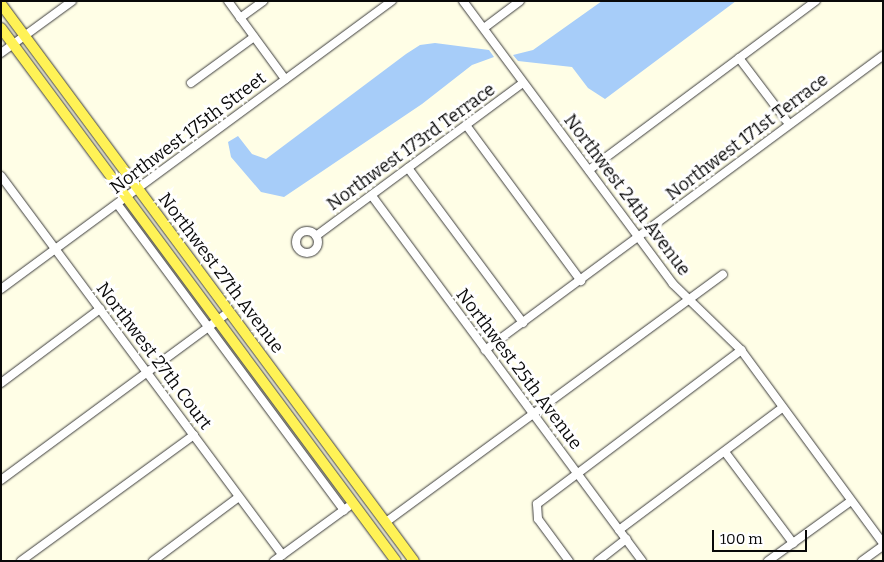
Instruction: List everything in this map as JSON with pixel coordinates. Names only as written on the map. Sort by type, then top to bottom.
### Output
[{"type":"main road","name":"Northwest 27th Avenue","points":[[1,4],[414,561]]},
{"type":"main road","name":"Northwest 27th Avenue","points":[[1,28],[396,561]]},
{"type":"main road","points":[[296,425],[307,416]]},
{"type":"main road","points":[[356,507],[386,522]]},
{"type":"street","points":[[2,51],[72,1]]},
{"type":"street","points":[[228,1],[285,79]]},
{"type":"street","points":[[240,18],[263,1]]},
{"type":"street","name":"Northwest 175th Street","points":[[1,289],[139,190],[285,79],[392,1]]},
{"type":"street","name":"Northwest 24th Avenue","points":[[463,1],[673,284],[691,298],[741,350],[883,544]]},
{"type":"street","points":[[484,28],[520,1]]},
{"type":"street","points":[[589,170],[816,1]]},
{"type":"street","points":[[191,83],[254,37]]},
{"type":"street","name":"Northwest 171st Terrace","points":[[485,350],[883,56]]},
{"type":"street","points":[[739,58],[789,124]]},
{"type":"street","name":"Northwest 173rd Terrace","points":[[316,236],[524,83]]},
{"type":"street","points":[[466,125],[581,280]]},
{"type":"street","points":[[408,168],[523,323]]},
{"type":"street","name":"Northwest 27th Court","points":[[1,176],[282,554]]},
{"type":"street","name":"Northwest 25th Avenue","points":[[372,196],[642,561]]},
{"type":"street","points":[[118,204],[344,510]]},
{"type":"street","points":[[386,522],[723,274]]},
{"type":"street","points":[[1,383],[100,309]]},
{"type":"street","points":[[1,480],[230,312]]},
{"type":"street","points":[[569,561],[538,519],[536,504],[576,472],[741,350]]},
{"type":"street","points":[[619,530],[782,408]]},
{"type":"street","points":[[21,561],[194,435]]},
{"type":"street","points":[[725,452],[793,543]]},
{"type":"street","points":[[153,561],[240,497]]},
{"type":"street","points":[[768,561],[851,501]]},
{"type":"street","points":[[274,561],[344,510],[356,507]]},
{"type":"street","points":[[598,561],[626,539]]},
{"type":"street","points":[[862,561],[883,544]]},
{"type":"water","points":[[602,1],[736,1],[605,99],[588,88],[572,67],[518,61],[513,55],[533,50]]},
{"type":"water","points":[[435,43],[489,50],[494,57],[472,65],[422,104],[284,197],[261,192],[231,157],[228,142],[238,136],[252,154],[266,159],[406,54],[420,45]]}]
